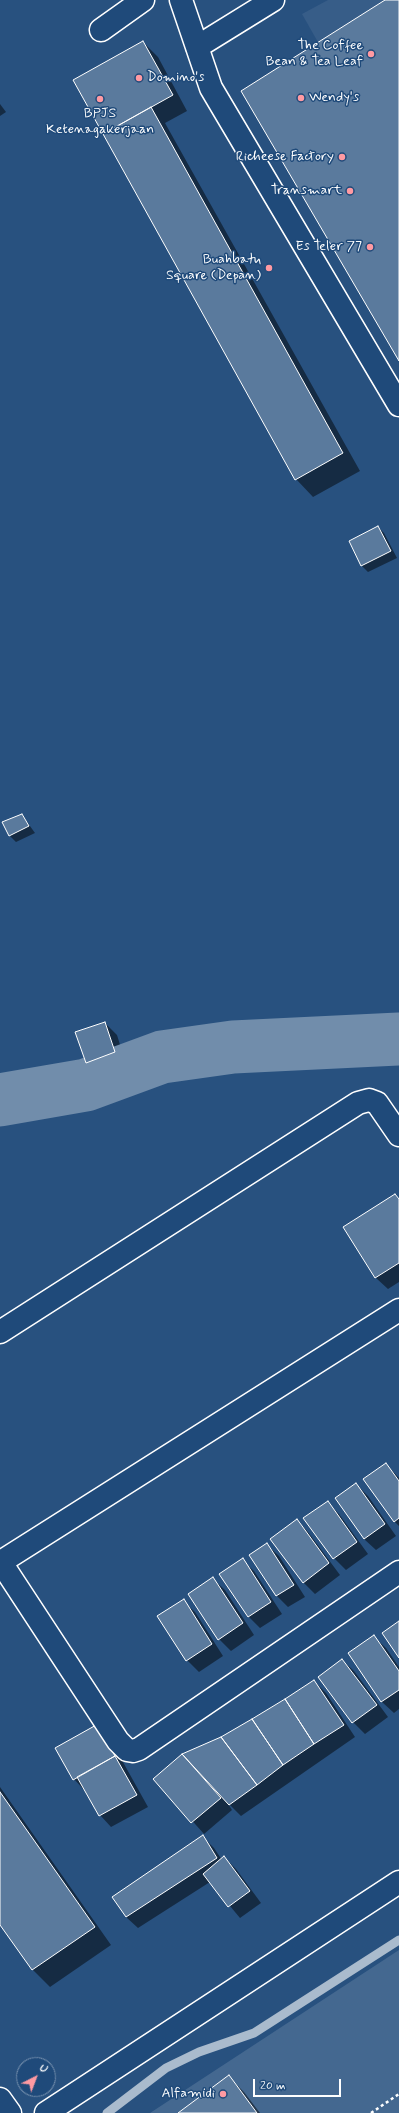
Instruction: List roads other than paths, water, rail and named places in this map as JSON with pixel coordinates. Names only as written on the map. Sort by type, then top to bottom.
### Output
[{"type":"street","points":[[101,30],[143,0]]},
{"type":"street","points":[[181,0],[211,88],[399,405]]},
{"type":"street","points":[[197,47],[273,0]]},
{"type":"street","points":[[0,1332],[358,1103],[369,1100],[377,1103],[399,1135]]},
{"type":"street","points":[[399,1310],[0,1561],[118,1741],[127,1750],[133,1751],[399,1572]]},
{"type":"street","points":[[46,2113],[399,1882]]},
{"type":"street","points":[[0,2099],[10,2113]]},
{"type":"waterway","points":[[0,1100],[86,1085],[162,1057],[233,1047],[399,1039]]},
{"type":"waterway","points":[[107,2113],[166,2068],[199,2052],[254,2033],[399,1940]]},
{"type":"place","name":"The Coffee Bean & Tea Leaf","points":[[371,54]]},
{"type":"place","name":"Domino's","points":[[139,78]]},
{"type":"place","name":"Wendy's","points":[[301,98]]},
{"type":"place","name":"BPJS Ketenagakerjaan","points":[[100,99]]},
{"type":"place","name":"Richeese Factory","points":[[342,157]]},
{"type":"place","name":"Transmart","points":[[350,191]]},
{"type":"place","name":"Es Teler 77","points":[[370,247]]},
{"type":"place","name":"Buahbatu Square (Depan)","points":[[269,268]]},
{"type":"place","name":"Alfamidi","points":[[223,2094]]}]
